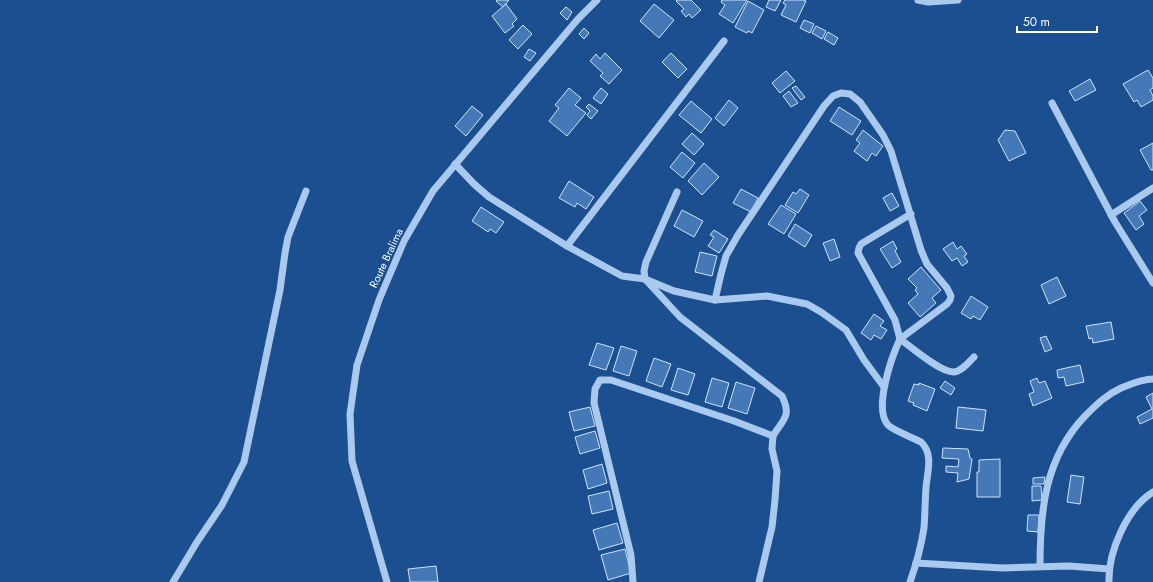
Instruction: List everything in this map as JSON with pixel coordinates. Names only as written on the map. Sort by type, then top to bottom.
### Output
[{"type":"street","name":"Route Bralima","points":[[387,582],[352,461],[350,414],[357,365],[379,300],[404,241],[433,191],[572,25],[597,0]]},
{"type":"street","points":[[918,0],[928,2],[958,0]]},
{"type":"street","points":[[567,246],[724,41]]},
{"type":"street","points":[[715,300],[720,274],[726,256],[738,235],[819,112],[833,96],[841,93],[850,94],[860,102],[883,135],[891,151],[921,250],[927,264],[947,288],[950,296],[950,300],[900,339],[884,386],[882,409],[883,418],[888,426],[921,442],[925,446],[929,457],[924,528],[910,582]]},
{"type":"street","points":[[1052,103],[1112,215],[1153,283]]},
{"type":"street","points":[[455,164],[489,197],[567,246],[622,276],[645,279],[685,294],[715,300],[767,296],[807,304],[846,330],[864,360],[884,386]]},
{"type":"street","points":[[1112,215],[1153,188]]},
{"type":"street","points":[[173,582],[197,542],[222,505],[244,462],[280,290],[287,242],[306,191]]},
{"type":"street","points":[[677,192],[646,262],[644,272],[645,279],[680,317],[782,396],[787,408],[787,413],[772,436],[772,449],[777,471],[775,500],[772,527],[759,582]]},
{"type":"street","points":[[911,214],[861,244],[858,248],[858,253],[895,320],[900,339],[933,363],[947,371],[954,372],[962,369],[974,357]]},
{"type":"street","points":[[1040,566],[1041,520],[1048,482],[1053,464],[1063,445],[1076,426],[1098,402],[1110,393],[1137,382],[1153,379]]},
{"type":"street","points":[[633,582],[631,555],[594,403],[595,389],[600,380],[611,380],[734,421],[772,436]]},
{"type":"street","points":[[1109,582],[1109,569],[1118,540],[1130,515],[1146,496],[1153,492]]},
{"type":"street","points":[[916,563],[1002,568],[1069,566],[1109,569]]},
{"type":"building","points":[[509,0],[503,7],[496,1]]},
{"type":"building","points":[[691,0],[701,10],[692,18],[689,14],[686,17],[681,11],[684,9],[676,1]]},
{"type":"building","points":[[722,0],[747,0],[733,23],[719,14],[725,5],[721,2]]},
{"type":"building","points":[[769,0],[781,0],[775,11],[766,7]]},
{"type":"building","points":[[785,0],[806,1],[796,22],[781,15],[786,5],[783,3]]},
{"type":"building","points":[[748,1],[764,10],[752,33],[748,31],[747,33],[735,27]]},
{"type":"building","points":[[506,4],[517,19],[512,24],[514,26],[505,33],[492,16]]},
{"type":"building","points":[[654,4],[674,20],[659,38],[640,21]]},
{"type":"building","points":[[566,7],[572,12],[567,20],[560,13]]},
{"type":"building","points":[[804,20],[814,24],[810,33],[800,28]]},
{"type":"building","points":[[523,25],[532,34],[518,49],[509,40]]},
{"type":"building","points":[[816,26],[826,31],[822,39],[812,33]]},
{"type":"building","points":[[584,28],[589,33],[584,39],[579,34]]},
{"type":"building","points":[[828,32],[838,38],[834,45],[824,39]]},
{"type":"building","points":[[529,49],[536,53],[530,61],[524,57]]},
{"type":"building","points":[[605,53],[622,70],[609,84],[600,76],[603,73],[590,61],[596,54],[600,59]]},
{"type":"building","points":[[671,53],[687,69],[678,78],[662,62]]},
{"type":"building","points":[[1148,70],[1153,78],[1153,88],[1150,90],[1153,100],[1141,107],[1137,100],[1134,102],[1123,84]]},
{"type":"building","points":[[786,71],[795,81],[780,93],[772,83]]},
{"type":"building","points":[[1090,79],[1096,90],[1075,101],[1069,91]]},
{"type":"building","points":[[796,86],[805,97],[801,100],[792,88]]},
{"type":"building","points":[[569,88],[581,98],[575,105],[586,113],[567,136],[549,121],[559,108],[555,105]]},
{"type":"building","points":[[601,88],[608,94],[601,104],[593,98]]},
{"type":"building","points":[[789,91],[798,103],[791,107],[783,96]]},
{"type":"building","points":[[729,100],[738,108],[724,126],[715,118]]},
{"type":"building","points":[[691,101],[712,119],[701,133],[679,115]]},
{"type":"building","points":[[589,104],[598,111],[591,119],[587,115],[590,111],[586,107]]},
{"type":"building","points":[[472,106],[483,115],[466,136],[455,126]]},
{"type":"building","points":[[839,107],[861,121],[852,135],[830,121]]},
{"type":"building","points":[[863,130],[883,146],[876,156],[872,153],[867,161],[854,151],[860,143],[856,140]]},
{"type":"building","points":[[1005,130],[1015,131],[1026,153],[1009,161],[998,140]]},
{"type":"building","points":[[692,133],[704,144],[694,155],[682,144]]},
{"type":"building","points":[[1153,143],[1153,170],[1151,170],[1140,150]]},
{"type":"building","points":[[682,152],[695,163],[683,178],[670,167]]},
{"type":"building","points":[[704,163],[719,177],[702,195],[688,181]]},
{"type":"building","points":[[569,181],[594,197],[586,209],[577,203],[575,207],[559,198]]},
{"type":"building","points":[[741,189],[758,198],[751,212],[733,203]]},
{"type":"building","points":[[800,189],[809,195],[798,213],[785,205],[793,192],[796,194]]},
{"type":"building","points":[[892,193],[899,206],[890,211],[883,198]]},
{"type":"building","points":[[1140,201],[1147,210],[1139,216],[1144,224],[1136,230],[1124,213]]},
{"type":"building","points":[[781,205],[796,214],[784,234],[768,224]]},
{"type":"building","points":[[481,207],[504,222],[496,233],[490,229],[488,232],[472,221]]},
{"type":"building","points":[[682,210],[703,221],[694,237],[674,226]]},
{"type":"building","points":[[795,224],[812,235],[805,247],[788,236]]},
{"type":"building","points":[[714,230],[728,239],[719,253],[708,246],[714,237],[710,235]]},
{"type":"building","points":[[834,239],[840,257],[830,261],[823,243]]},
{"type":"building","points":[[893,241],[897,249],[895,251],[901,262],[892,268],[880,249]]},
{"type":"building","points":[[953,242],[957,249],[961,246],[967,254],[964,256],[968,262],[962,266],[957,258],[952,261],[943,249]]},
{"type":"building","points":[[700,252],[717,256],[712,276],[695,272]]},
{"type":"building","points":[[921,267],[941,290],[932,298],[936,303],[920,317],[908,303],[918,294],[915,290],[917,288],[908,279]]},
{"type":"building","points":[[1057,277],[1066,296],[1049,304],[1041,285]]},
{"type":"building","points":[[971,296],[988,307],[980,320],[973,316],[971,319],[961,313]]},
{"type":"building","points":[[874,314],[884,321],[880,326],[887,330],[881,339],[874,335],[871,340],[861,333]]},
{"type":"building","points":[[1111,322],[1114,339],[1093,343],[1092,338],[1089,339],[1086,326]]},
{"type":"building","points":[[1046,336],[1052,349],[1045,352],[1040,338]]},
{"type":"building","points":[[597,343],[614,348],[606,370],[589,365]]},
{"type":"building","points":[[621,346],[637,351],[629,376],[613,371]]},
{"type":"building","points":[[654,358],[671,364],[662,387],[646,381]]},
{"type":"building","points":[[1080,365],[1084,382],[1066,386],[1064,377],[1058,378],[1057,370]]},
{"type":"building","points":[[678,368],[695,374],[688,395],[671,390]]},
{"type":"building","points":[[712,378],[729,383],[722,407],[705,402]]},
{"type":"building","points":[[1037,378],[1039,383],[1045,381],[1052,398],[1033,406],[1029,394],[1034,392],[1030,381]]},
{"type":"building","points":[[945,381],[955,388],[951,395],[940,388]]},
{"type":"building","points":[[736,382],[755,388],[747,414],[728,408]]},
{"type":"building","points":[[919,383],[935,389],[927,411],[913,405],[914,403],[908,401],[914,384],[919,385]]},
{"type":"building","points":[[1153,393],[1153,418],[1140,424],[1137,417],[1152,409],[1146,397]]},
{"type":"building","points":[[590,407],[595,426],[574,431],[569,412]]},
{"type":"building","points":[[958,407],[986,410],[983,431],[956,428]]},
{"type":"building","points":[[595,431],[600,448],[580,454],[575,437]]},
{"type":"building","points":[[943,448],[968,449],[970,458],[972,459],[969,479],[957,482],[958,473],[946,472],[946,466],[958,467],[959,459],[942,458]]},
{"type":"building","points":[[1000,459],[1000,497],[977,497],[977,472],[979,472],[979,460]]},
{"type":"building","points":[[602,464],[607,483],[588,489],[583,470]]},
{"type":"building","points":[[1071,475],[1084,477],[1080,504],[1067,502]]},
{"type":"building","points":[[1045,477],[1044,484],[1033,484],[1033,478]]},
{"type":"building","points":[[1032,486],[1041,486],[1042,500],[1032,501]]},
{"type":"building","points":[[609,491],[613,509],[592,514],[588,496]]},
{"type":"building","points":[[1028,515],[1039,515],[1038,532],[1027,531]]},
{"type":"building","points":[[617,523],[623,543],[599,550],[593,530]]},
{"type":"building","points":[[625,549],[631,573],[608,580],[601,555]]},
{"type":"building","points":[[436,566],[438,582],[410,582],[408,569]]}]
